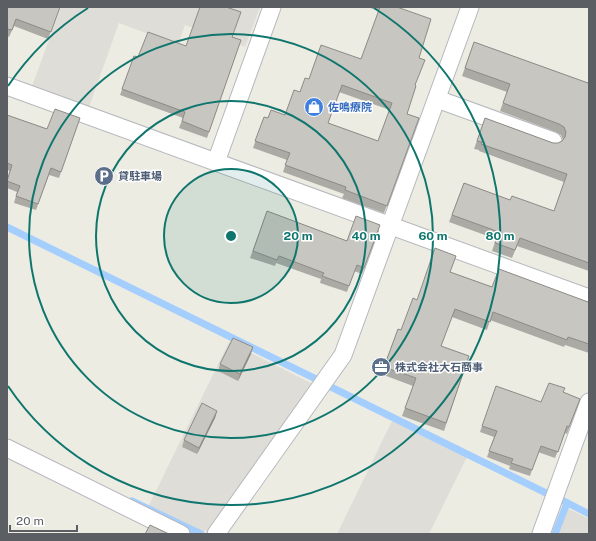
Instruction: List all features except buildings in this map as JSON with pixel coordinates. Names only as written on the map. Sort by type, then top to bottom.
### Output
[{"type":"street","points":[[216,162],[272,7]]},
{"type":"street","points":[[216,534],[343,355],[470,7]]},
{"type":"street","points":[[7,86],[589,298]]},
{"type":"street","points":[[437,99],[553,141]]},
{"type":"street","points":[[541,534],[589,402]]},
{"type":"street","points":[[7,448],[181,534]]},
{"type":"shaded area","points":[[61,7],[260,7],[245,47],[185,25],[178,45],[119,23],[89,107],[32,86]]},
{"type":"shaded area","points":[[229,342],[313,384],[208,530],[200,532],[148,507]]},
{"type":"shaded area","points":[[392,421],[467,457],[429,534],[337,534]]},
{"type":"shaded area","points":[[567,508],[589,519],[589,534],[557,534]]},
{"type":"waterway","points":[[7,227],[316,379]]},
{"type":"waterway","points":[[331,387],[548,494]]},
{"type":"waterway","points":[[562,500],[589,514]]},
{"type":"waterway","points":[[132,501],[201,534]]},
{"type":"waterway","points":[[555,534],[567,503]]},
{"type":"place","name":"佐鳴療院","points":[[314,107]]},
{"type":"place","name":"貸駐車場","points":[[104,176]]},
{"type":"place","name":"株式会社大石商事","points":[[381,367]]}]
